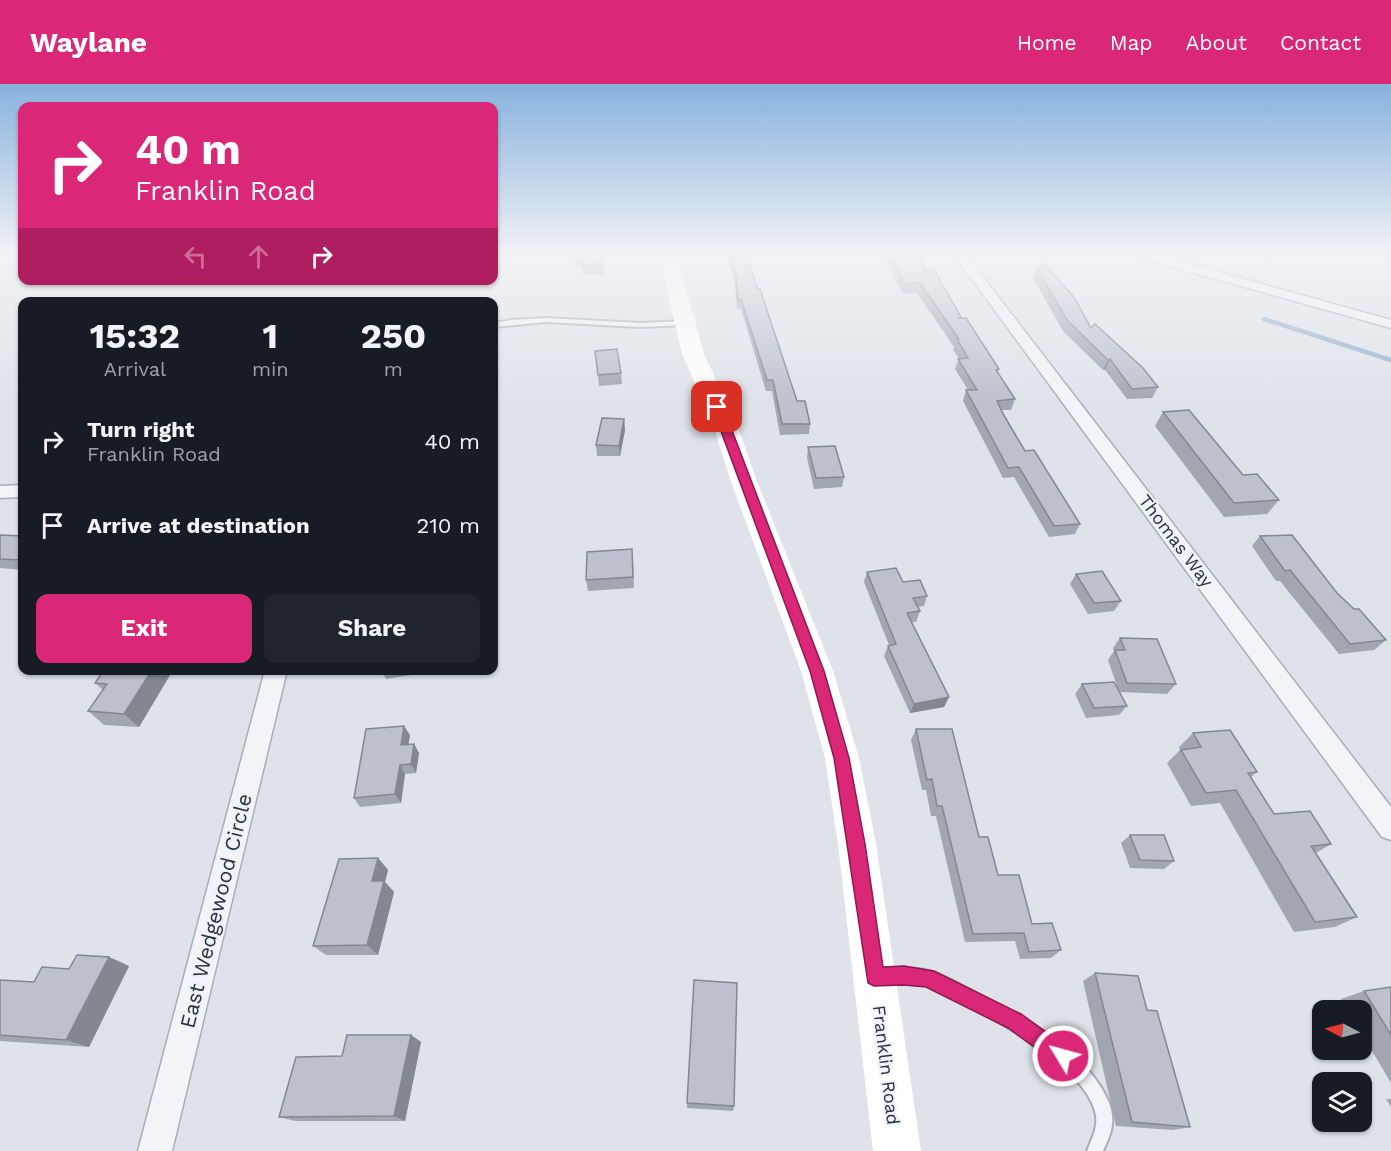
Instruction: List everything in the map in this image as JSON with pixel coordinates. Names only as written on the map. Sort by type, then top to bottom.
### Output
[{"type":"main road","name":"Franklin Road","points":[[680,305],[693,354],[725,424],[743,479],[817,671],[842,758],[857,844],[897,1151]]},
{"type":"street","name":"Thomas Way","points":[[997,305],[1391,828]]},
{"type":"street","points":[[1323,305],[1391,324]]},
{"type":"street","points":[[0,492],[18,491]]},
{"type":"street","name":"East Wedgewood Circle","points":[[155,1151],[275,675]]},
{"type":"lane","points":[[498,324],[542,321],[636,325],[685,323]]},
{"type":"lane","points":[[874,976],[904,975],[928,978],[1014,1021],[1047,1043],[1079,1070],[1097,1096],[1105,1118],[1102,1142],[1095,1151]]},
{"type":"building","points":[[743,305],[765,305],[797,401],[805,401],[810,424],[782,424],[773,380],[767,380]]},
{"type":"building","points":[[935,305],[954,305],[961,317],[958,318],[966,318],[999,369],[996,370],[1015,399],[997,401],[1003,414],[1025,451],[1034,450],[1080,524],[1054,526],[1019,467],[1008,468],[966,390],[977,390],[958,359],[968,358],[957,339],[959,339]]},
{"type":"building","points":[[1058,305],[1078,305],[1091,328],[1095,324],[1143,368],[1158,387],[1132,389],[1110,359],[1108,360],[1067,320]]},
{"type":"building","points":[[617,349],[621,373],[598,375],[595,351]]},
{"type":"building","points":[[1189,410],[1243,475],[1257,474],[1279,500],[1234,503],[1163,412]]},
{"type":"building","points":[[602,418],[624,419],[619,446],[596,445]]},
{"type":"building","points":[[835,446],[844,477],[816,478],[808,447]]},
{"type":"building","points":[[0,535],[18,536],[18,560],[0,559]]},
{"type":"building","points":[[1292,535],[1337,593],[1354,609],[1359,609],[1386,640],[1350,644],[1290,570],[1285,571],[1260,536]]},
{"type":"building","points":[[632,549],[633,577],[586,580],[587,552]]},
{"type":"building","points":[[896,568],[903,582],[920,580],[927,596],[913,598],[920,611],[907,613],[949,697],[914,704],[888,646],[896,644],[867,572]]},
{"type":"building","points":[[1102,571],[1121,601],[1094,603],[1076,574]]},
{"type":"building","points":[[1120,638],[1157,639],[1176,684],[1127,683],[1115,650],[1125,650]]},
{"type":"building","points":[[101,675],[149,675],[124,714],[88,711],[107,684],[95,683]]},
{"type":"building","points":[[1114,682],[1127,706],[1094,708],[1082,684]]},
{"type":"building","points":[[404,726],[401,745],[414,744],[411,764],[400,765],[395,794],[354,798],[366,729]]},
{"type":"building","points":[[916,729],[952,729],[979,837],[988,837],[998,875],[1019,875],[1032,924],[1052,923],[1061,950],[1029,952],[1024,933],[973,934],[942,806],[937,806],[932,779],[927,780]]},
{"type":"building","points":[[1230,730],[1257,772],[1248,773],[1274,814],[1310,811],[1331,844],[1311,846],[1357,917],[1315,922],[1236,790],[1206,793],[1181,750],[1201,747],[1193,733]]},
{"type":"building","points":[[1130,835],[1164,835],[1174,861],[1140,860]]},
{"type":"building","points":[[378,858],[372,881],[384,881],[367,945],[313,946],[339,859]]},
{"type":"building","points":[[77,955],[109,957],[66,1040],[0,1035],[0,980],[34,982],[42,967],[69,969]]},
{"type":"building","points":[[1095,973],[1138,976],[1147,1010],[1157,1011],[1190,1127],[1132,1122]]},
{"type":"building","points":[[694,980],[737,983],[734,1106],[687,1103]]},
{"type":"building","points":[[1391,987],[1391,1035],[1372,1004],[1372,1000],[1370,1000],[1364,991]]},
{"type":"building","points":[[347,1035],[411,1035],[394,1116],[279,1117],[296,1057],[342,1056]]},
{"type":"waterway","points":[[1264,319],[1391,360]]},
{"type":"route","points":[[717,407],[817,671],[842,758],[857,844],[874,976],[904,975],[928,978],[950,987],[1014,1021],[1063,1056]]}]
